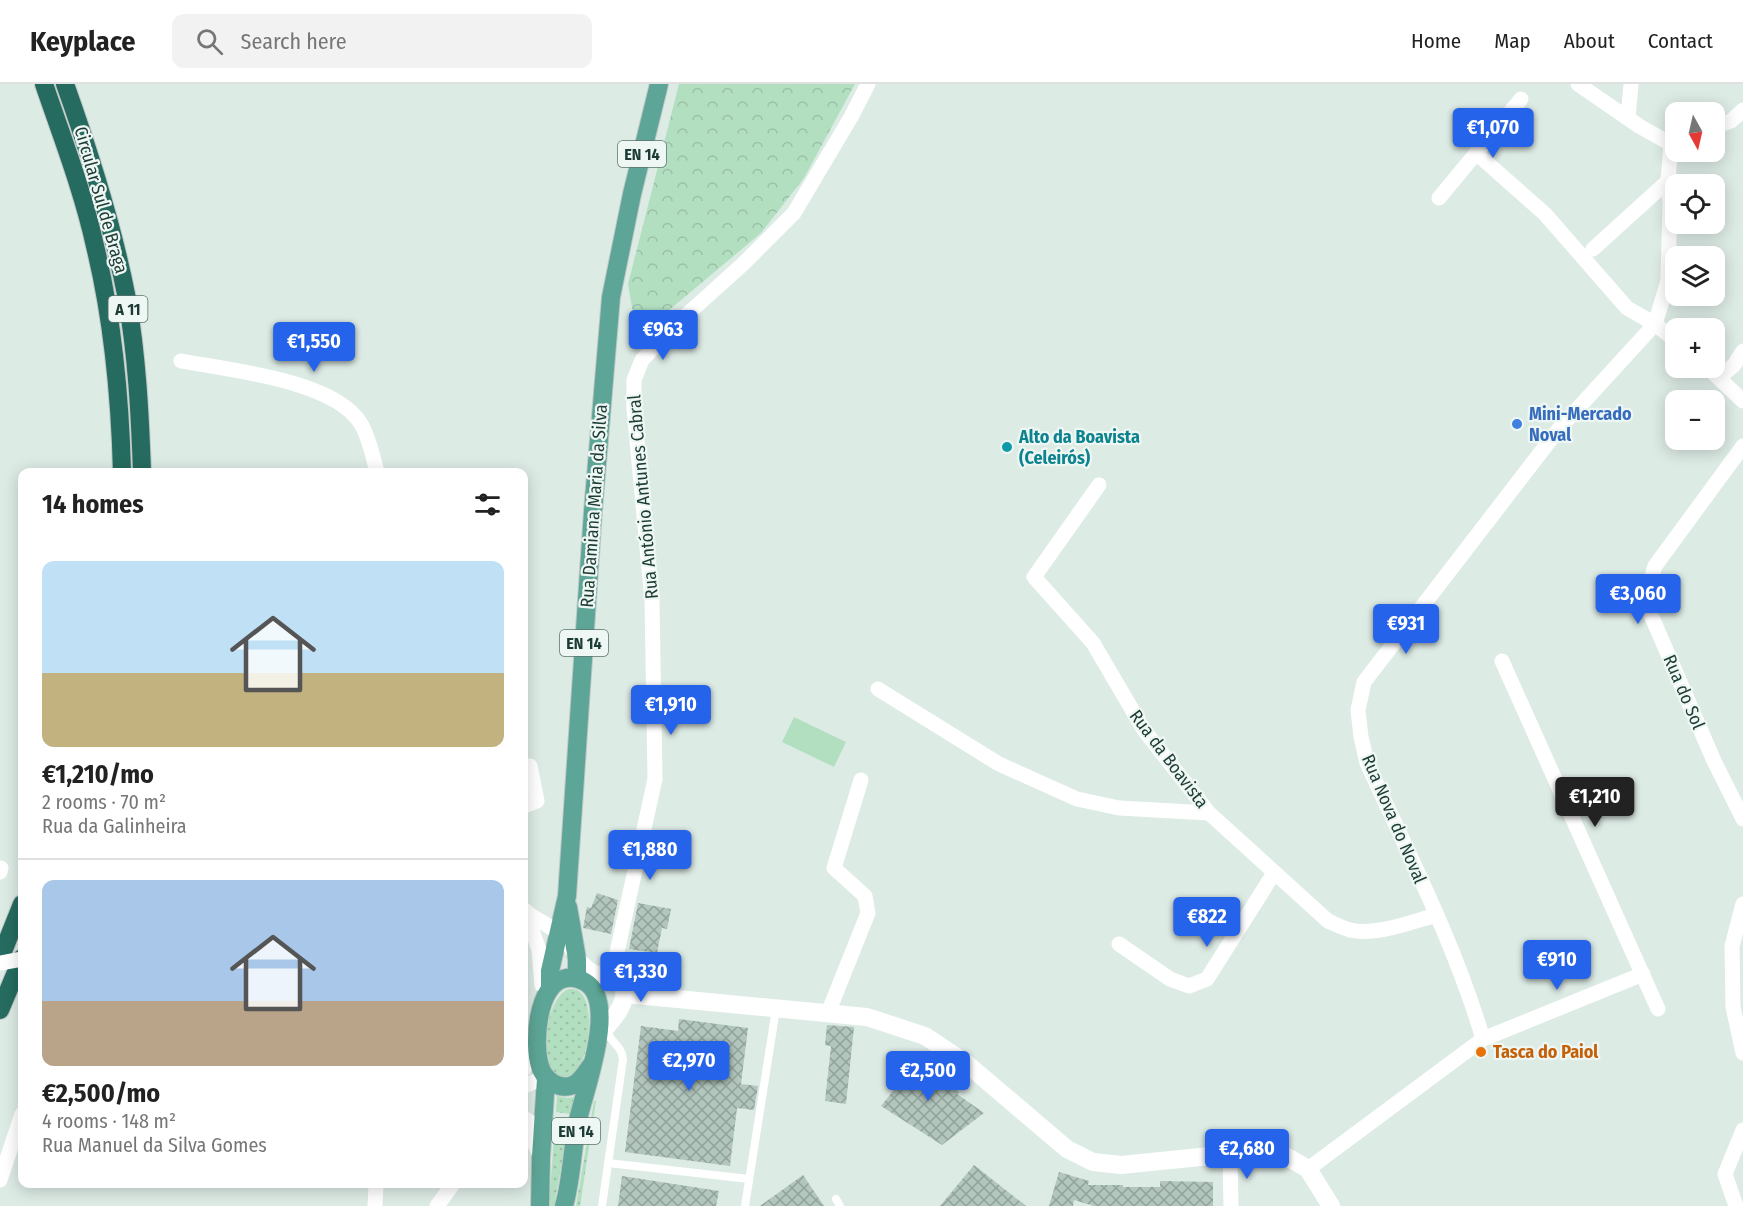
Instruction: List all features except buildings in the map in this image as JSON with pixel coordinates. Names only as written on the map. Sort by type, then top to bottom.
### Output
[{"type":"highway","name":"Circular Sul de Braga","points":[[44,84],[95,245],[111,330],[120,414],[122,468]]},
{"type":"highway","name":"Circular Sul de Braga","points":[[65,84],[89,149],[114,238],[127,300],[140,415],[142,468]]},
{"type":"highway","points":[[0,961],[18,914]]},
{"type":"highway","points":[[0,1010],[18,967]]},
{"type":"main road","name":"Rua Damiana Maria da Silva","points":[[540,1206],[546,1078],[539,1065],[537,1040],[557,932],[567,896],[607,333],[611,297],[625,225],[659,84]]},
{"type":"main road","name":"Rua Damiana Maria da Silva","points":[[564,1206],[578,1120],[602,1032],[596,997],[590,985],[593,977],[577,959],[567,896]]},
{"type":"main road","points":[[547,994],[561,979],[593,977]]},
{"type":"main road","points":[[546,1078],[555,1085],[569,1086],[576,1083],[592,1064]]},
{"type":"street","name":"Rua António Antunes Cabral","points":[[593,977],[655,779],[652,600],[634,409],[634,380],[642,360],[672,328],[743,264],[794,213],[868,84]]},
{"type":"street","points":[[1578,84],[1628,118],[1665,139]]},
{"type":"street","points":[[1628,118],[1631,84]]},
{"type":"street","points":[[1439,198],[1521,99]]},
{"type":"street","points":[[1725,123],[1743,111]]},
{"type":"street","points":[[1476,153],[1545,214],[1627,308],[1665,332]]},
{"type":"street","points":[[1593,249],[1665,184]]},
{"type":"street","points":[[1655,324],[1668,281],[1669,234]]},
{"type":"street","name":"Rua Nova do Noval","points":[[1483,1039],[1473,1004],[1436,915],[1367,763],[1360,736],[1358,710],[1364,682],[1558,430],[1655,324]]},
{"type":"street","points":[[1725,373],[1743,351]]},
{"type":"street","points":[[181,361],[280,380],[318,392],[340,402],[361,424],[376,468]]},
{"type":"street","points":[[1720,378],[1743,400]]},
{"type":"street","name":"Rua do Sol","points":[[1743,446],[1655,566],[1649,586],[1651,615],[1714,761],[1743,819]]},
{"type":"street","name":"Rua da Boavista","points":[[1099,485],[1034,577],[1093,643],[1144,730],[1209,813],[1328,921],[1351,930],[1371,931],[1436,915]]},
{"type":"street","points":[[1502,662],[1658,1009]]},
{"type":"street","points":[[878,689],[999,764],[1077,799],[1119,808],[1209,813]]},
{"type":"street","points":[[528,767],[530,766],[537,801],[528,804]]},
{"type":"street","points":[[828,1013],[868,914],[865,896],[834,868],[861,780]]},
{"type":"street","points":[[1119,944],[1170,979],[1189,986],[1207,979],[1274,873]]},
{"type":"street","points":[[1743,904],[1732,946],[1734,1007],[1743,1053]]},
{"type":"street","points":[[528,913],[538,922],[557,932],[577,959]]},
{"type":"street","points":[[528,920],[539,950],[547,994]]},
{"type":"street","points":[[0,961],[18,959]]},
{"type":"street","points":[[1308,1169],[1483,1039],[1643,974]]},
{"type":"street","points":[[593,977],[621,981],[625,994],[623,1003],[602,1032]]},
{"type":"street","points":[[625,994],[867,1017],[925,1036],[967,1064],[1067,1149],[1093,1162],[1122,1165],[1259,1151],[1284,1155],[1308,1169],[1331,1206]]},
{"type":"street","points":[[528,1060],[537,1040]]},
{"type":"street","points":[[528,1085],[546,1078]]},
{"type":"street","points":[[528,1121],[533,1141],[541,1157]]},
{"type":"street","points":[[0,1180],[18,1126]]},
{"type":"street","points":[[1736,1202],[1725,1174],[1743,1130]]},
{"type":"street","points":[[1230,1154],[1231,1206]]},
{"type":"street","points":[[375,1206],[376,1188]]},
{"type":"street","points":[[437,1206],[450,1188]]},
{"type":"lane","points":[[745,1206],[776,1008]]},
{"type":"lane","points":[[602,1032],[620,1047],[623,1059],[602,1206]]},
{"type":"lane","points":[[608,1162],[749,1179]]},
{"type":"green space","points":[[679,84],[855,84],[804,178],[761,233],[637,337],[628,284]]},
{"type":"green space","points":[[794,717],[846,742],[834,767],[782,742]]},
{"type":"green space","points":[[568,989],[578,991],[585,1000],[588,1009],[589,1032],[581,1064],[570,1076],[558,1077],[551,1069],[547,1058],[546,1032],[554,1006]]},
{"type":"green space","points":[[557,1096],[574,1097],[570,1114],[556,1112]]},
{"type":"green space","points":[[594,1101],[596,1101],[580,1206],[576,1206]]},
{"type":"green space","points":[[555,1122],[569,1124],[554,1206],[549,1206]]},
{"type":"place","name":"Mini-Mercado Noval","points":[[1517,424]]},
{"type":"place","name":"Alto da Boavista (Celeirós)","points":[[1007,447]]},
{"type":"place","name":"Tasca do Paiol","points":[[1481,1052]]}]
